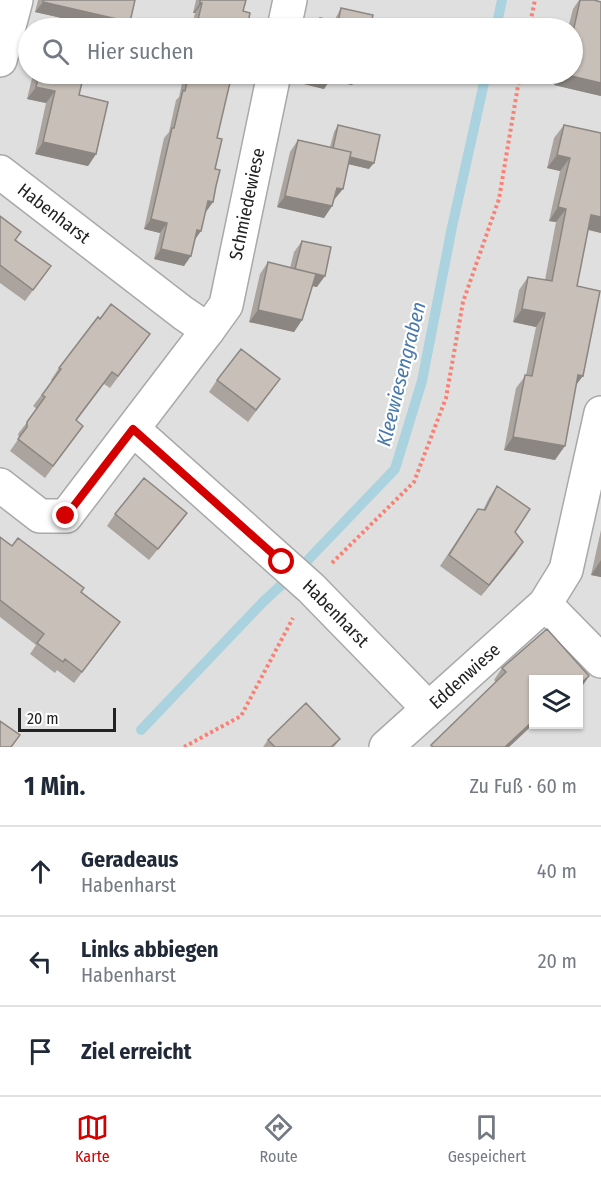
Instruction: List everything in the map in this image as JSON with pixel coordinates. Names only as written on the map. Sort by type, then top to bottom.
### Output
[{"type":"street","points":[[0,60],[16,0]]},
{"type":"street","points":[[286,18],[290,0]]},
{"type":"street","name":"Schmiedewiese","points":[[208,330],[226,305],[272,84]]},
{"type":"street","name":"Habenharst","points":[[0,171],[208,330]]},
{"type":"street","points":[[0,485],[40,516],[66,516],[208,330]]},
{"type":"street","name":"Eddenwiese","points":[[386,747],[545,604],[566,570],[601,413]]},
{"type":"street","name":"Habenharst","points":[[133,429],[311,588],[428,708]]},
{"type":"street","points":[[545,604],[601,660]]},
{"type":"path","points":[[531,18],[535,0]]},
{"type":"path","points":[[184,747],[241,716],[311,588],[332,562],[414,482],[446,398],[464,302],[499,199],[518,84]]},
{"type":"shaded area","points":[[0,0],[601,0],[601,747],[0,747]]},
{"type":"building","points":[[43,0],[135,0],[131,18],[113,18],[43,2]]},
{"type":"building","points":[[200,0],[246,0],[243,11],[250,13],[249,18],[198,18],[202,3]]},
{"type":"building","points":[[580,0],[601,2],[601,83],[583,79],[583,18],[576,18]]},
{"type":"building","points":[[341,8],[373,15],[372,18],[339,18]]},
{"type":"building","points":[[37,84],[82,84],[79,95],[108,102],[96,154],[43,142],[55,91],[36,87]]},
{"type":"building","points":[[187,84],[230,84],[217,138],[222,139],[215,169],[220,170],[213,202],[208,201],[201,231],[197,230],[191,256],[161,249],[167,223],[151,219],[172,128],[174,128],[183,90],[185,91]]},
{"type":"building","points":[[338,125],[380,135],[374,163],[350,157],[351,152],[333,148]]},
{"type":"building","points":[[564,125],[601,133],[601,217],[591,215],[577,286],[600,291],[583,376],[578,375],[565,446],[513,437],[525,375],[532,376],[545,313],[522,309],[528,277],[552,281],[566,209],[558,207],[570,158],[557,155]]},
{"type":"building","points":[[298,140],[351,152],[343,189],[337,188],[332,206],[285,196]]},
{"type":"building","points":[[0,216],[21,232],[15,240],[51,266],[33,290],[0,265]]},
{"type":"building","points":[[302,241],[331,247],[325,276],[295,269]]},
{"type":"building","points":[[268,262],[316,274],[302,320],[258,310]]},
{"type":"building","points":[[111,304],[150,334],[118,376],[112,372],[76,420],[83,426],[53,466],[18,439],[45,397],[42,395],[61,369],[59,368],[98,317],[100,319]]},
{"type":"building","points":[[241,349],[280,379],[256,410],[217,380]]},
{"type":"building","points":[[144,478],[187,513],[158,549],[115,514]]},
{"type":"building","points":[[497,486],[530,509],[515,532],[523,542],[489,585],[449,555],[478,509],[485,510]]},
{"type":"building","points":[[0,537],[12,546],[18,538],[84,588],[81,592],[120,622],[82,672],[65,659],[63,662],[37,643],[44,634],[0,600]]},
{"type":"building","points":[[547,629],[589,676],[583,681],[583,675],[529,675],[529,725],[505,747],[433,747],[431,745],[506,672],[502,668]]},
{"type":"building","points":[[306,703],[340,739],[331,747],[275,747],[268,740]]},
{"type":"building","points":[[0,721],[20,735],[11,747],[0,747]]},
{"type":"waterway","name":"Kleewiesengraben","points":[[498,18],[502,0]]},
{"type":"waterway","name":"Kleewiesengraben","points":[[141,730],[263,602],[306,562],[395,469],[422,381],[452,227],[484,84]]},
{"type":"route","points":[[66,516],[133,429],[282,562]]}]
